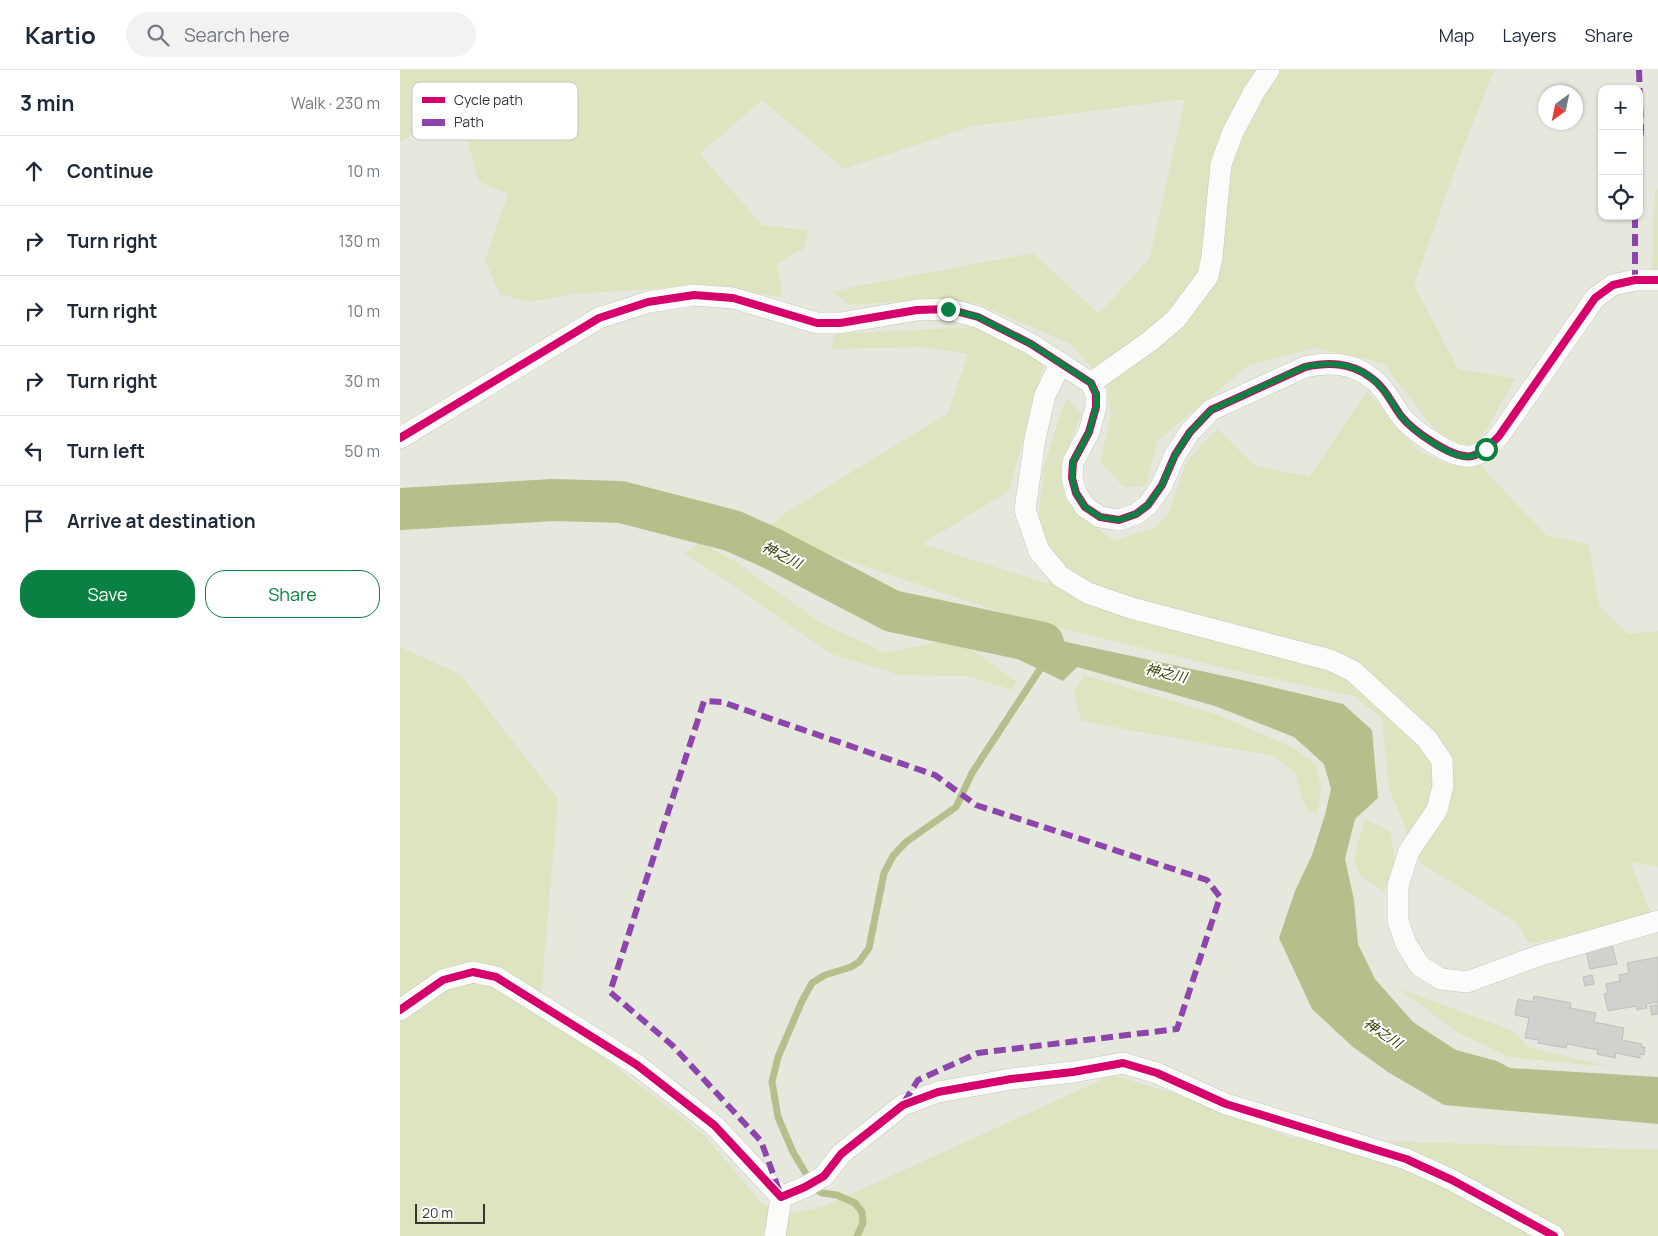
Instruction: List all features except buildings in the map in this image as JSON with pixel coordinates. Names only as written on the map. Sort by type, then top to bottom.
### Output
[{"type":"street","points":[[1091,383],[1150,341],[1176,319],[1208,276],[1212,258],[1221,164],[1233,132],[1269,70]]},
{"type":"street","points":[[400,438],[598,318],[648,302],[694,296],[733,298],[817,323],[840,324],[918,310],[948,309],[978,317],[1031,344],[1091,383],[1096,394],[1096,407],[1089,432],[1073,462],[1072,478],[1076,493],[1085,507],[1100,517],[1119,520],[1136,514],[1148,505],[1162,485],[1175,455],[1190,432],[1211,410],[1304,367],[1319,364],[1346,365],[1368,375],[1379,384],[1402,417],[1416,431],[1448,452],[1471,456],[1486,449],[1500,436],[1595,298],[1613,285],[1635,280],[1658,280]]},
{"type":"street","points":[[1061,363],[1045,395],[1035,439],[1025,510],[1039,551],[1060,576],[1088,593],[1131,608],[1330,660],[1352,671],[1427,739],[1442,761],[1443,786],[1436,810],[1409,851],[1398,886],[1398,921],[1406,944],[1420,966],[1441,979],[1467,982],[1538,956],[1658,921]]},
{"type":"street","points":[[400,1010],[443,980],[473,972],[496,977],[637,1065],[714,1125],[781,1197]]},
{"type":"street","points":[[781,1197],[805,1187],[824,1176],[841,1154],[903,1105],[938,1092],[1011,1079],[1073,1072],[1123,1063],[1157,1073],[1226,1104],[1406,1159],[1452,1180],[1554,1236]]},
{"type":"street","points":[[775,1236],[781,1197]]},
{"type":"shaded area","points":[[400,70],[1494,70],[1461,153],[1414,285],[1458,369],[1516,378],[1487,428],[1475,444],[1452,444],[1430,424],[1383,363],[1315,348],[1249,365],[1157,441],[1146,486],[1124,487],[1100,462],[1111,415],[1107,386],[1071,344],[976,303],[923,300],[849,305],[832,291],[1033,253],[1099,314],[1150,257],[1185,99],[972,126],[844,169],[762,100],[700,154],[762,225],[807,230],[806,247],[777,264],[783,297],[700,286],[572,294],[530,302],[500,294],[485,261],[508,194],[478,181],[467,140],[578,140],[578,82],[412,82],[412,135],[400,142]]},
{"type":"shaded area","points":[[1655,190],[1658,190],[1658,271],[1652,270]]},
{"type":"shaded area","points":[[977,327],[1044,363],[1009,491],[922,544],[1049,584],[1039,513],[1044,466],[1066,398],[1081,413],[1061,468],[1065,501],[1113,541],[1155,528],[1168,514],[1187,460],[1218,429],[1254,465],[1309,477],[1367,391],[1420,452],[1451,465],[1481,466],[1547,536],[1589,544],[1599,606],[1628,634],[1658,631],[1658,867],[1630,862],[1652,916],[1530,944],[1516,922],[1420,863],[1389,789],[1382,719],[1354,696],[1237,671],[1019,618],[762,532],[788,511],[948,413],[968,354],[922,347],[831,349],[835,334]]},
{"type":"shaded area","points":[[699,542],[733,560],[818,621],[885,653],[952,639],[978,654],[1016,681],[1012,690],[968,676],[900,675],[831,654],[733,585],[685,554]]},
{"type":"shaded area","points":[[400,647],[460,674],[558,799],[540,1008],[704,1135],[760,1201],[780,1216],[825,1206],[1112,1075],[1191,1098],[1291,1138],[1658,1150],[1658,1236],[400,1236]]},
{"type":"shaded area","points":[[1084,675],[1216,714],[1294,748],[1316,765],[1321,787],[1317,814],[1309,812],[1303,801],[1296,774],[1274,756],[1081,721],[1074,693]]},
{"type":"shaded area","points":[[1364,819],[1390,831],[1395,860],[1384,892],[1360,876],[1354,860]]},
{"type":"shaded area","points":[[1398,988],[1513,1031],[1528,1047],[1611,1067],[1509,1057],[1455,1031]]},
{"type":"water","points":[[992,623],[1071,643],[1343,704],[1372,730],[1378,798],[1355,819],[1345,859],[1354,900],[1358,944],[1375,979],[1413,1022],[1456,1050],[1497,1061],[1510,1068],[1658,1077],[1658,1124],[1444,1105],[1388,1072],[1353,1047],[1312,1009],[1279,938],[1295,891],[1312,855],[1325,815],[1331,789],[1324,764],[1294,737],[1215,706],[1077,667],[1063,681],[980,641]]},
{"type":"waterway","name":"神之川","points":[[400,509],[553,500],[621,502],[733,531],[773,549],[892,611],[1043,643]]},
{"type":"waterway","points":[[857,1236],[863,1223],[862,1212],[855,1203],[837,1195],[822,1193],[815,1189],[793,1152],[778,1117],[772,1082],[778,1057],[802,1001],[812,983],[825,975],[851,967],[859,962],[869,948],[884,873],[893,856],[906,842],[956,807],[972,773],[1044,663]]},
{"type":"marked path","points":[[1639,70],[1641,130]]},
{"type":"marked path","points":[[1635,220],[1635,280]]},
{"type":"marked path","points":[[779,1190],[761,1141],[672,1045],[610,992],[704,701],[722,702],[935,775],[976,805],[1207,880],[1220,897],[1177,1029],[978,1053],[918,1080],[903,1104]]},
{"type":"cycle path","points":[[400,438],[599,318],[648,302],[694,295],[733,298],[817,323],[840,323],[917,310],[948,309],[978,317],[1031,344],[1091,383],[1096,394],[1096,407],[1089,432],[1073,462],[1072,478],[1076,493],[1085,507],[1100,517],[1119,520],[1136,514],[1148,505],[1162,485],[1175,455],[1190,432],[1211,410],[1305,367],[1314,365],[1339,364],[1355,368],[1375,381],[1406,422],[1423,436],[1454,453],[1464,456],[1476,455],[1487,448],[1499,436],[1595,298],[1613,285],[1635,280],[1658,280]]},
{"type":"cycle path","points":[[400,1010],[443,980],[473,972],[496,977],[637,1065],[714,1125],[781,1197],[805,1187],[824,1176],[841,1154],[903,1105],[938,1092],[1011,1079],[1073,1072],[1123,1063],[1157,1073],[1226,1104],[1406,1159],[1452,1180],[1554,1236]]},
{"type":"route","points":[[948,309],[978,317],[1031,344],[1091,383],[1096,394],[1094,419],[1073,462],[1072,478],[1076,493],[1085,507],[1100,517],[1119,520],[1136,514],[1148,505],[1162,485],[1175,455],[1190,432],[1211,410],[1304,367],[1319,364],[1346,365],[1368,375],[1379,384],[1402,417],[1416,431],[1448,452],[1471,456],[1486,449]]}]
